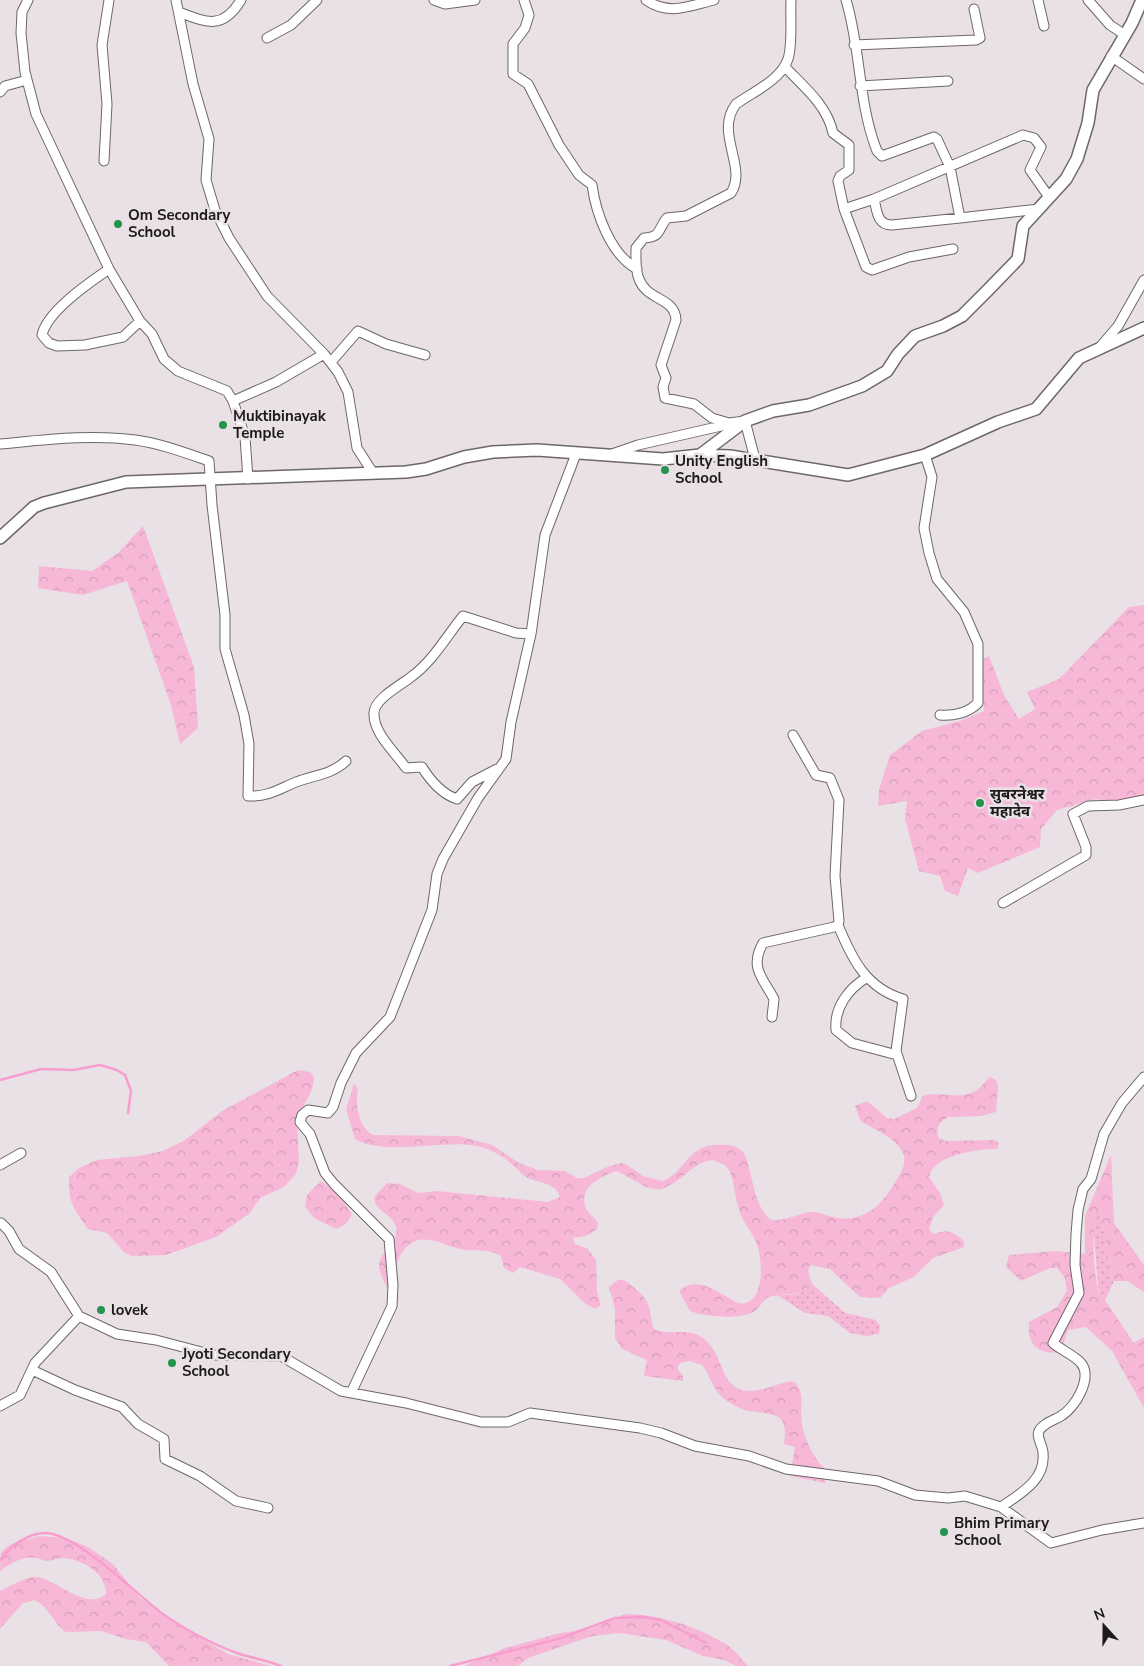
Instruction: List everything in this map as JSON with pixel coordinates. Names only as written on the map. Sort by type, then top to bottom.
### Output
[{"type":"street","points":[[28,0],[22,12],[21,33],[27,80],[36,114],[109,269],[140,321],[152,334],[169,364],[198,380],[227,391],[233,401],[245,437],[248,478]]},
{"type":"street","points":[[104,161],[107,104],[102,45],[110,0]]},
{"type":"street","points":[[176,0],[193,84],[209,139],[206,180],[215,210],[229,238],[267,296],[331,362],[348,392],[357,448],[373,473]]},
{"type":"street","points":[[179,12],[210,22],[220,21],[232,14],[241,0]]},
{"type":"street","points":[[267,38],[291,25],[318,0]]},
{"type":"street","points":[[434,0],[445,4],[475,0]]},
{"type":"street","points":[[524,0],[529,15],[525,28],[513,44],[513,74],[528,84],[559,145],[579,175],[592,185],[594,200],[612,241],[626,263],[637,269]]},
{"type":"street","points":[[646,0],[658,8],[675,9],[714,0]]},
{"type":"street","points":[[745,422],[729,423],[712,418],[694,404],[671,401],[665,398],[663,387],[666,378],[661,365],[676,320],[675,313],[672,306],[649,294],[639,279],[636,248],[644,238],[654,237],[658,234],[667,218],[686,216],[731,193],[738,177],[728,140],[732,108],[776,77],[785,67],[789,57],[791,0]]},
{"type":"street","points":[[846,0],[860,86],[877,151],[882,156],[934,137],[937,139],[950,167],[960,218]]},
{"type":"street","points":[[1038,0],[1044,26]]},
{"type":"street","points":[[1088,0],[1110,25],[1125,35]]},
{"type":"street","points":[[611,454],[638,444],[745,422],[773,411],[809,405],[853,390],[887,371],[898,354],[915,336],[943,326],[962,316],[1018,259],[1023,226],[1066,179],[1077,159],[1088,123],[1093,90],[1111,56],[1125,35],[1142,0]]},
{"type":"street","points":[[854,45],[976,40],[980,38],[980,33],[974,9]]},
{"type":"street","points":[[1111,56],[1144,79]]},
{"type":"street","points":[[785,67],[818,102],[830,120],[833,133],[849,145],[849,170],[840,176],[838,181],[844,210],[866,268],[872,270],[909,257],[953,249]]},
{"type":"street","points":[[0,92],[5,86],[27,80]]},
{"type":"street","points":[[860,86],[948,81]]},
{"type":"street","points":[[844,210],[1023,135],[1028,135],[1038,142],[1040,147],[1030,170],[1049,197]]},
{"type":"street","points":[[874,199],[881,222],[885,225],[1038,209]]},
{"type":"street","points":[[109,269],[55,312],[44,324],[42,334],[49,343],[57,346],[85,345],[123,337],[140,321]]},
{"type":"street","points":[[1100,346],[1118,326],[1144,280]]},
{"type":"street","points":[[0,538],[34,507],[58,498],[126,482],[166,479],[211,480],[373,473],[426,469],[449,460],[493,452],[537,450],[663,459],[700,455],[755,459],[830,474],[848,475],[926,454],[998,422],[1036,409],[1079,358],[1100,346],[1144,328]]},
{"type":"street","points":[[331,362],[358,331],[386,344],[425,355]]},
{"type":"street","points":[[233,401],[276,382],[324,354]]},
{"type":"street","points":[[700,455],[745,422]]},
{"type":"street","points":[[745,422],[755,459]]},
{"type":"street","points":[[0,444],[110,437],[137,440],[209,461],[212,513],[224,615],[225,649],[244,715],[249,744],[248,796],[272,794],[294,783],[331,772],[346,760]]},
{"type":"street","points":[[351,1392],[392,1306],[391,1244],[380,1228],[325,1173],[310,1134],[300,1122],[302,1115],[308,1110],[328,1113],[333,1107],[341,1083],[356,1053],[390,1017],[432,910],[437,874],[478,798],[506,758],[511,722],[531,634],[547,528],[576,454]]},
{"type":"street","points":[[926,454],[932,477],[924,528],[929,554],[937,579],[970,620],[979,651],[976,672],[978,703],[968,711],[948,716],[940,715]]},
{"type":"street","points":[[501,766],[472,782],[457,799],[450,796],[431,780],[422,766],[406,768],[383,737],[374,718],[374,711],[381,700],[416,673],[434,655],[463,616],[516,633],[531,634]]},
{"type":"street","points":[[793,735],[816,775],[830,778],[838,800],[835,876],[838,925],[866,978],[886,994],[903,1000],[896,1052],[911,1096]]},
{"type":"street","points":[[1003,903],[1086,855],[1086,847],[1073,814],[1088,806],[1118,805],[1144,800]]},
{"type":"street","points":[[772,1017],[774,999],[763,983],[756,962],[762,943],[838,925]]},
{"type":"street","points":[[866,978],[858,983],[844,998],[834,1018],[836,1030],[852,1043],[897,1055]]},
{"type":"street","points":[[1000,1507],[1030,1486],[1042,1470],[1043,1453],[1038,1433],[1040,1429],[1063,1415],[1075,1402],[1083,1386],[1085,1372],[1081,1364],[1053,1343],[1078,1293],[1075,1265],[1078,1210],[1083,1190],[1091,1179],[1104,1134],[1122,1102],[1144,1077]]},
{"type":"street","points":[[0,1165],[21,1153]]},
{"type":"street","points":[[1,1223],[9,1231],[19,1249],[51,1272],[79,1316],[118,1334],[156,1340],[213,1355],[281,1356],[341,1391],[481,1422],[508,1422],[530,1413],[640,1428],[662,1433],[695,1446],[749,1456],[786,1469],[878,1482],[915,1496],[948,1498],[965,1496],[1000,1507],[1051,1543],[1144,1522]]},
{"type":"street","points":[[0,1406],[20,1395],[35,1364],[79,1316]]},
{"type":"street","points":[[32,1370],[75,1390],[122,1407],[138,1424],[164,1440],[164,1459],[200,1476],[236,1502],[268,1508]]},
{"type":"green space","points":[[143,526],[194,667],[198,728],[180,744],[171,705],[127,581],[83,595],[38,588],[39,566],[92,571],[118,553]]},
{"type":"green space","points":[[1144,605],[1144,802],[1130,805],[1096,799],[1057,810],[1041,829],[1040,847],[978,873],[968,868],[958,896],[945,891],[940,876],[919,871],[905,819],[907,801],[878,806],[879,790],[890,755],[922,731],[960,721],[984,711],[980,661],[989,656],[1004,695],[1019,719],[1035,709],[1027,692],[1059,679],[1129,607]]},
{"type":"green space","points":[[298,1070],[310,1072],[314,1077],[311,1090],[297,1121],[299,1161],[296,1174],[284,1187],[260,1198],[250,1213],[216,1237],[166,1255],[132,1256],[125,1253],[107,1233],[88,1229],[71,1200],[69,1177],[79,1168],[97,1160],[139,1156],[163,1151],[185,1140],[222,1111]]},
{"type":"green space","points":[[990,1077],[996,1080],[998,1086],[996,1112],[981,1116],[948,1117],[940,1123],[937,1131],[939,1138],[945,1141],[993,1140],[999,1143],[997,1149],[979,1150],[947,1158],[932,1169],[929,1177],[940,1193],[944,1205],[933,1217],[929,1230],[934,1234],[946,1231],[953,1233],[964,1241],[964,1247],[933,1258],[914,1277],[889,1288],[880,1298],[860,1297],[830,1269],[810,1265],[808,1271],[812,1284],[808,1288],[798,1293],[769,1297],[755,1311],[733,1317],[714,1316],[690,1311],[679,1291],[686,1286],[701,1285],[709,1287],[738,1303],[747,1302],[754,1298],[758,1290],[761,1269],[758,1248],[740,1214],[728,1168],[714,1161],[701,1163],[660,1190],[646,1187],[617,1171],[597,1180],[587,1190],[584,1202],[587,1210],[598,1223],[597,1229],[586,1236],[573,1238],[575,1244],[588,1249],[596,1260],[597,1292],[601,1305],[595,1309],[583,1302],[560,1279],[520,1267],[513,1273],[504,1268],[501,1256],[497,1254],[487,1251],[460,1249],[431,1240],[420,1240],[411,1243],[405,1249],[396,1266],[390,1294],[381,1276],[379,1265],[380,1260],[393,1241],[396,1227],[391,1218],[377,1206],[374,1197],[387,1183],[400,1184],[418,1193],[437,1191],[548,1202],[560,1197],[558,1192],[551,1186],[526,1177],[510,1162],[482,1147],[448,1144],[383,1147],[355,1139],[346,1109],[354,1084],[358,1089],[357,1108],[361,1121],[364,1127],[373,1135],[459,1136],[492,1145],[519,1163],[538,1170],[565,1171],[577,1178],[584,1178],[607,1167],[621,1163],[643,1176],[662,1181],[676,1172],[701,1148],[711,1145],[737,1147],[744,1153],[760,1206],[771,1220],[812,1212],[848,1218],[858,1217],[874,1209],[880,1203],[899,1176],[904,1162],[904,1155],[898,1145],[860,1120],[855,1106],[867,1101],[887,1118],[894,1119],[917,1108],[923,1096],[929,1094],[969,1094],[979,1088]]},
{"type":"green space","points":[[1111,1155],[1114,1223],[1144,1265],[1144,1292],[1127,1281],[1114,1281],[1111,1274],[1100,1208],[1094,1229],[1096,1274],[1099,1296],[1105,1300],[1134,1343],[1144,1337],[1144,1408],[1112,1351],[1086,1327],[1068,1330],[1061,1352],[1046,1352],[1040,1350],[1032,1343],[1029,1322],[1057,1307],[1067,1291],[1065,1278],[1057,1268],[1050,1268],[1021,1281],[1006,1267],[1009,1255],[1055,1251],[1085,1254],[1085,1216]]},
{"type":"green space","points":[[321,1181],[338,1193],[352,1214],[346,1223],[336,1229],[314,1218],[305,1207],[307,1195]]},
{"type":"green space","points":[[1100,1207],[1111,1274],[1114,1281],[1105,1300],[1099,1296],[1093,1225]]},
{"type":"green space","points":[[618,1280],[627,1282],[646,1300],[650,1309],[653,1328],[666,1332],[693,1333],[706,1340],[712,1347],[732,1385],[746,1391],[754,1391],[790,1381],[795,1382],[801,1397],[803,1431],[814,1456],[827,1471],[825,1483],[790,1476],[795,1447],[784,1444],[785,1434],[782,1421],[773,1415],[744,1410],[728,1402],[718,1393],[702,1365],[690,1361],[680,1363],[677,1368],[683,1376],[683,1381],[644,1376],[647,1360],[622,1349],[615,1338],[615,1309],[609,1287]]},
{"type":"green space","points":[[812,1284],[845,1313],[876,1320],[880,1326],[879,1334],[866,1336],[850,1333],[828,1316],[805,1313],[777,1295],[801,1292]]},
{"type":"green space","points":[[40,1536],[66,1538],[88,1547],[113,1564],[139,1597],[166,1617],[228,1654],[271,1666],[169,1666],[146,1642],[126,1639],[101,1631],[66,1632],[44,1606],[34,1600],[23,1603],[0,1629],[0,1591],[25,1579],[41,1578],[89,1599],[98,1599],[106,1594],[102,1580],[92,1568],[70,1559],[60,1558],[47,1561],[32,1557],[12,1563],[0,1571],[1,1552],[11,1544]]},
{"type":"green space","points":[[625,1614],[662,1618],[699,1630],[736,1652],[748,1666],[736,1666],[724,1660],[703,1656],[666,1640],[619,1633],[592,1636],[528,1658],[518,1666],[464,1666],[505,1648],[560,1633],[591,1629]]},
{"type":"waterway","points":[[0,1080],[41,1069],[73,1070],[100,1065],[117,1070],[125,1075],[131,1091],[128,1113]]},
{"type":"waterway","points":[[0,1560],[9,1550],[25,1538],[44,1533],[57,1535],[88,1553],[163,1614],[189,1630],[228,1650],[281,1666]]},
{"type":"waterway","points":[[450,1666],[558,1639],[615,1618],[644,1617],[661,1620],[706,1643]]},
{"type":"place","name":"Om Secondary School","points":[[118,224]]},
{"type":"place","name":"Muktibinayak Temple","points":[[223,425]]},
{"type":"place","name":"Unity English School","points":[[665,470]]},
{"type":"place","name":"सुबरनेश्वर महादेव","points":[[980,803]]},
{"type":"place","name":"lovek","points":[[101,1310]]},
{"type":"place","name":"Jyoti Secondary School","points":[[172,1363]]},
{"type":"place","name":"Bhim Primary School","points":[[944,1532]]}]
